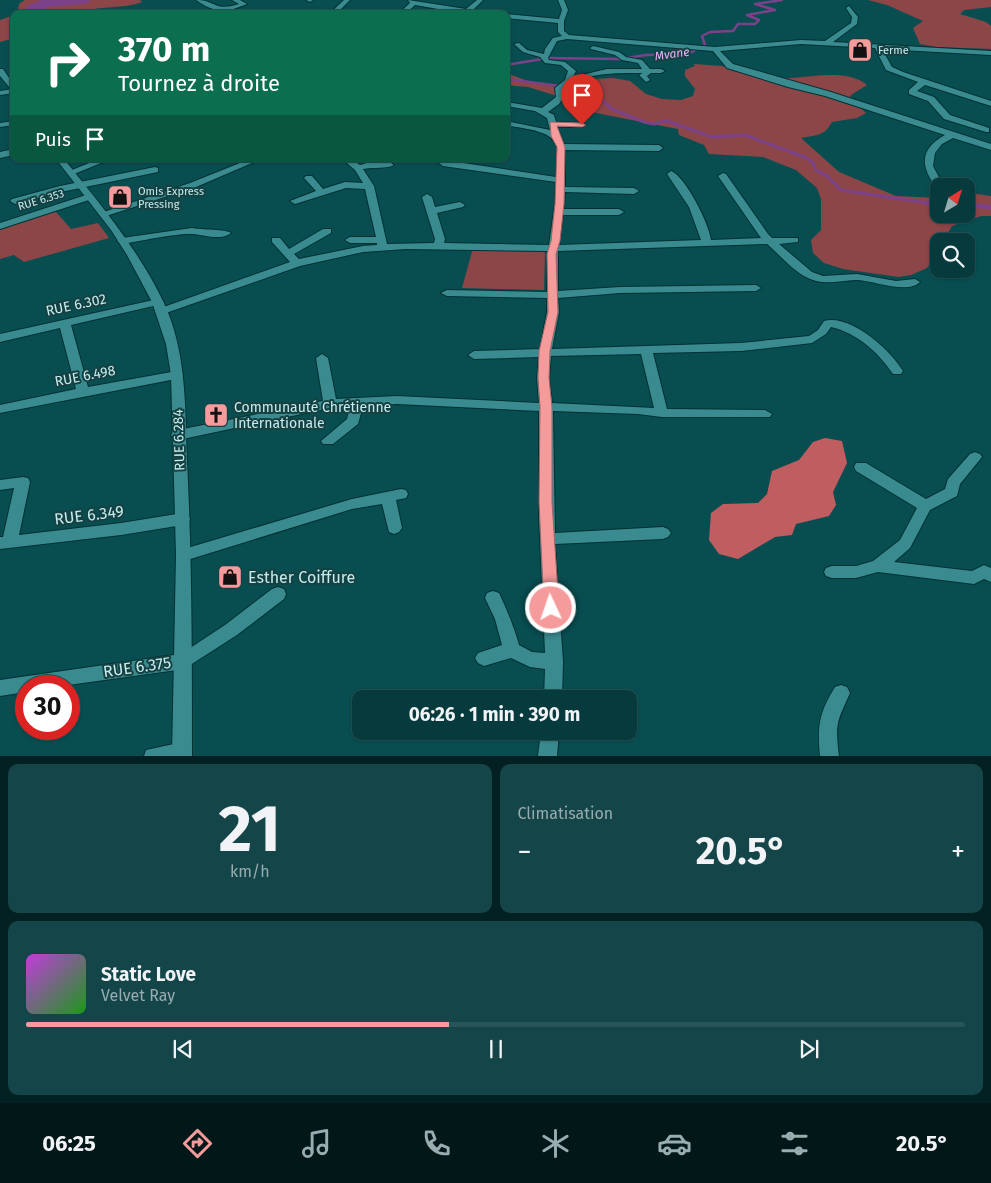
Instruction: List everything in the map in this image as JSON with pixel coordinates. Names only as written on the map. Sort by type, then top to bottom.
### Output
[{"type":"street","points":[[199,0],[211,7],[227,10],[244,4],[252,4]]},
{"type":"street","points":[[235,0],[244,4]]},
{"type":"street","points":[[336,10],[347,0]]},
{"type":"street","points":[[469,10],[480,0]]},
{"type":"street","points":[[561,0],[565,10],[561,21],[561,32],[567,37]]},
{"type":"street","points":[[412,2],[456,10]]},
{"type":"street","points":[[827,43],[854,24],[855,17],[849,8]]},
{"type":"street","points":[[510,16],[561,21]]},
{"type":"street","points":[[544,38],[567,37],[714,49],[776,43],[827,43],[991,53]]},
{"type":"street","points":[[517,44],[525,51],[547,56],[548,49],[555,39]]},
{"type":"street","points":[[582,44],[618,53],[624,59],[639,60],[648,71]]},
{"type":"street","points":[[878,47],[889,68],[923,82],[991,104]]},
{"type":"street","points":[[714,49],[730,66],[791,85],[828,94],[952,135],[964,135],[991,147]]},
{"type":"street","points":[[542,112],[556,102],[560,96],[559,88],[572,71],[563,64],[547,62],[543,56]]},
{"type":"street","points":[[0,71],[10,86]]},
{"type":"street","points":[[646,80],[643,75],[647,74],[648,71]]},
{"type":"street","points":[[566,78],[604,72],[661,71]]},
{"type":"street","points":[[923,82],[912,92],[931,99],[947,117],[988,130]]},
{"type":"street","points":[[510,105],[542,112],[551,117],[556,135],[559,184],[552,265],[554,295],[553,312],[545,351],[543,378],[546,407],[550,515],[547,539],[554,662],[553,690]]},
{"type":"street","points":[[510,124],[546,131],[556,135],[659,148]]},
{"type":"street","points":[[556,135],[582,125]]},
{"type":"street","points":[[941,140],[988,130]]},
{"type":"street","points":[[934,178],[928,165],[932,151],[941,140],[952,135]]},
{"type":"street","name":"RUE 6.284","points":[[63,162],[122,241],[160,306],[172,344],[177,375],[184,555],[183,754]]},
{"type":"street","points":[[71,172],[99,162]]},
{"type":"street","points":[[227,170],[228,162]]},
{"type":"street","points":[[103,214],[193,185],[248,162]]},
{"type":"street","points":[[350,162],[358,168],[369,186],[381,244]]},
{"type":"street","points":[[444,162],[497,170],[559,184],[579,191],[634,191]]},
{"type":"street","points":[[358,168],[375,164],[390,166]]},
{"type":"street","points":[[14,201],[60,188],[81,186],[155,170]]},
{"type":"street","points":[[671,174],[702,224],[707,244]]},
{"type":"street","points":[[723,176],[766,239],[808,274],[821,280],[841,280],[857,277],[896,284],[915,282]]},
{"type":"street","points":[[309,178],[322,193]]},
{"type":"street","points":[[294,200],[345,185],[369,186]]},
{"type":"street","points":[[427,197],[440,239],[439,246]]},
{"type":"street","name":"RUE 6.353","points":[[0,226],[89,198]]},
{"type":"street","points":[[431,211],[460,205]]},
{"type":"street","points":[[558,212],[619,212]]},
{"type":"street","points":[[37,213],[66,216]]},
{"type":"street","points":[[122,241],[192,231],[208,234],[226,233]]},
{"type":"street","points":[[289,253],[327,232]]},
{"type":"street","points":[[350,240],[381,244],[439,246],[584,248],[707,244],[766,239]]},
{"type":"street","points":[[276,240],[297,263]]},
{"type":"street","name":"RUE 6.302","points":[[0,338],[160,306],[297,263],[381,244]]},
{"type":"street","points":[[447,293],[554,295],[620,290],[756,288]]},
{"type":"street","points":[[474,355],[545,351],[741,347],[812,339],[822,332],[828,323],[837,324],[861,336],[887,356],[897,372]]},
{"type":"street","points":[[65,324],[83,392]]},
{"type":"street","points":[[646,350],[662,413]]},
{"type":"street","points":[[322,358],[330,404]]},
{"type":"street","name":"RUE 6.498","points":[[0,409],[177,375]]},
{"type":"street","points":[[178,435],[330,404],[397,400],[638,410],[662,413],[765,414]]},
{"type":"street","points":[[328,441],[353,421],[358,402]]},
{"type":"street","points":[[878,566],[905,544],[925,506],[952,492],[953,483],[975,457]]},
{"type":"street","points":[[861,467],[879,479],[911,495],[925,506]]},
{"type":"street","points":[[0,485],[23,482],[5,542]]},
{"type":"street","points":[[184,555],[352,504],[394,496],[394,528]]},
{"type":"street","name":"RUE 6.349","points":[[5,542],[121,529],[183,519]]},
{"type":"street","points":[[547,539],[663,533]]},
{"type":"street","points":[[832,572],[856,572],[878,566],[974,578],[984,571],[991,576]]},
{"type":"street","points":[[184,661],[231,630],[278,594]]},
{"type":"street","points":[[493,598],[504,619],[512,650]]},
{"type":"street","points":[[484,658],[512,650],[530,659],[554,662]]},
{"type":"street","name":"RUE 6.375","points":[[0,688],[139,666],[184,661]]},
{"type":"street","points":[[830,756],[827,730],[829,713],[841,693]]},
{"type":"street","points":[[547,756],[549,740]]},
{"type":"street","points":[[153,756],[183,754]]},
{"type":"shaded area","points":[[25,0],[140,0],[142,2],[127,6],[87,10],[19,10],[20,3]]},
{"type":"shaded area","points":[[868,0],[991,0],[991,7],[964,10],[960,14],[986,22],[991,26],[991,49],[936,47],[920,44],[913,28],[923,21],[887,5]]},
{"type":"shaded area","points":[[10,16],[10,39],[0,42],[0,20]]},
{"type":"shaded area","points":[[694,64],[727,67],[769,78],[780,79],[833,75],[857,79],[867,85],[851,95],[850,98],[866,113],[857,118],[832,122],[822,133],[801,138],[839,172],[896,196],[930,198],[930,223],[961,223],[952,226],[948,233],[930,233],[930,263],[927,268],[911,275],[899,277],[843,269],[824,263],[813,253],[811,240],[821,230],[821,199],[817,188],[796,170],[763,157],[709,154],[704,145],[679,135],[678,129],[570,107],[554,95],[528,87],[510,85],[510,74],[531,82],[578,91],[596,79],[613,78],[630,81],[646,94],[662,99],[681,100],[693,96],[695,89],[685,76],[685,70],[695,66]]},
{"type":"shaded area","points":[[975,194],[991,196],[991,216],[975,218]]},
{"type":"shaded area","points":[[49,211],[56,212],[71,229],[98,223],[109,238],[24,262],[14,255],[0,259],[0,229]]},
{"type":"shaded area","points":[[473,248],[545,251],[544,290],[462,288]]},
{"type":"shaded area","points":[[825,438],[842,441],[847,463],[833,492],[836,505],[829,516],[796,524],[792,535],[775,537],[738,559],[719,554],[709,540],[711,513],[723,504],[758,503],[767,494],[772,471],[799,460],[813,442]]},
{"type":"waterway","name":"Mvane","points":[[32,10],[46,3],[83,0]]},
{"type":"waterway","name":"Mvane","points":[[510,64],[548,58],[620,59],[692,52],[705,45],[702,36],[710,32],[733,31],[738,24],[755,24],[759,20],[747,15],[775,10],[755,4],[782,0]]},
{"type":"waterway","points":[[510,80],[560,86],[574,91]]},
{"type":"waterway","points":[[570,89],[602,100],[612,109],[644,122],[654,124],[667,121],[712,137],[745,135],[807,158],[813,163],[816,170],[827,176],[841,190],[930,203]]},
{"type":"waterway","points":[[975,206],[991,207]]},
{"type":"place","name":"Ferme","points":[[860,50]]},
{"type":"place","name":"Omis Express Pressing","points":[[120,197]]},
{"type":"place","name":"Communauté Chrétienne Internationale","points":[[216,415]]},
{"type":"place","name":"Esther Coiffure","points":[[230,577]]},
{"type":"route","points":[[551,608],[546,502],[546,407],[543,378],[545,351],[553,312],[552,254],[560,204],[559,160],[561,147],[555,136],[553,124],[582,125]]}]
